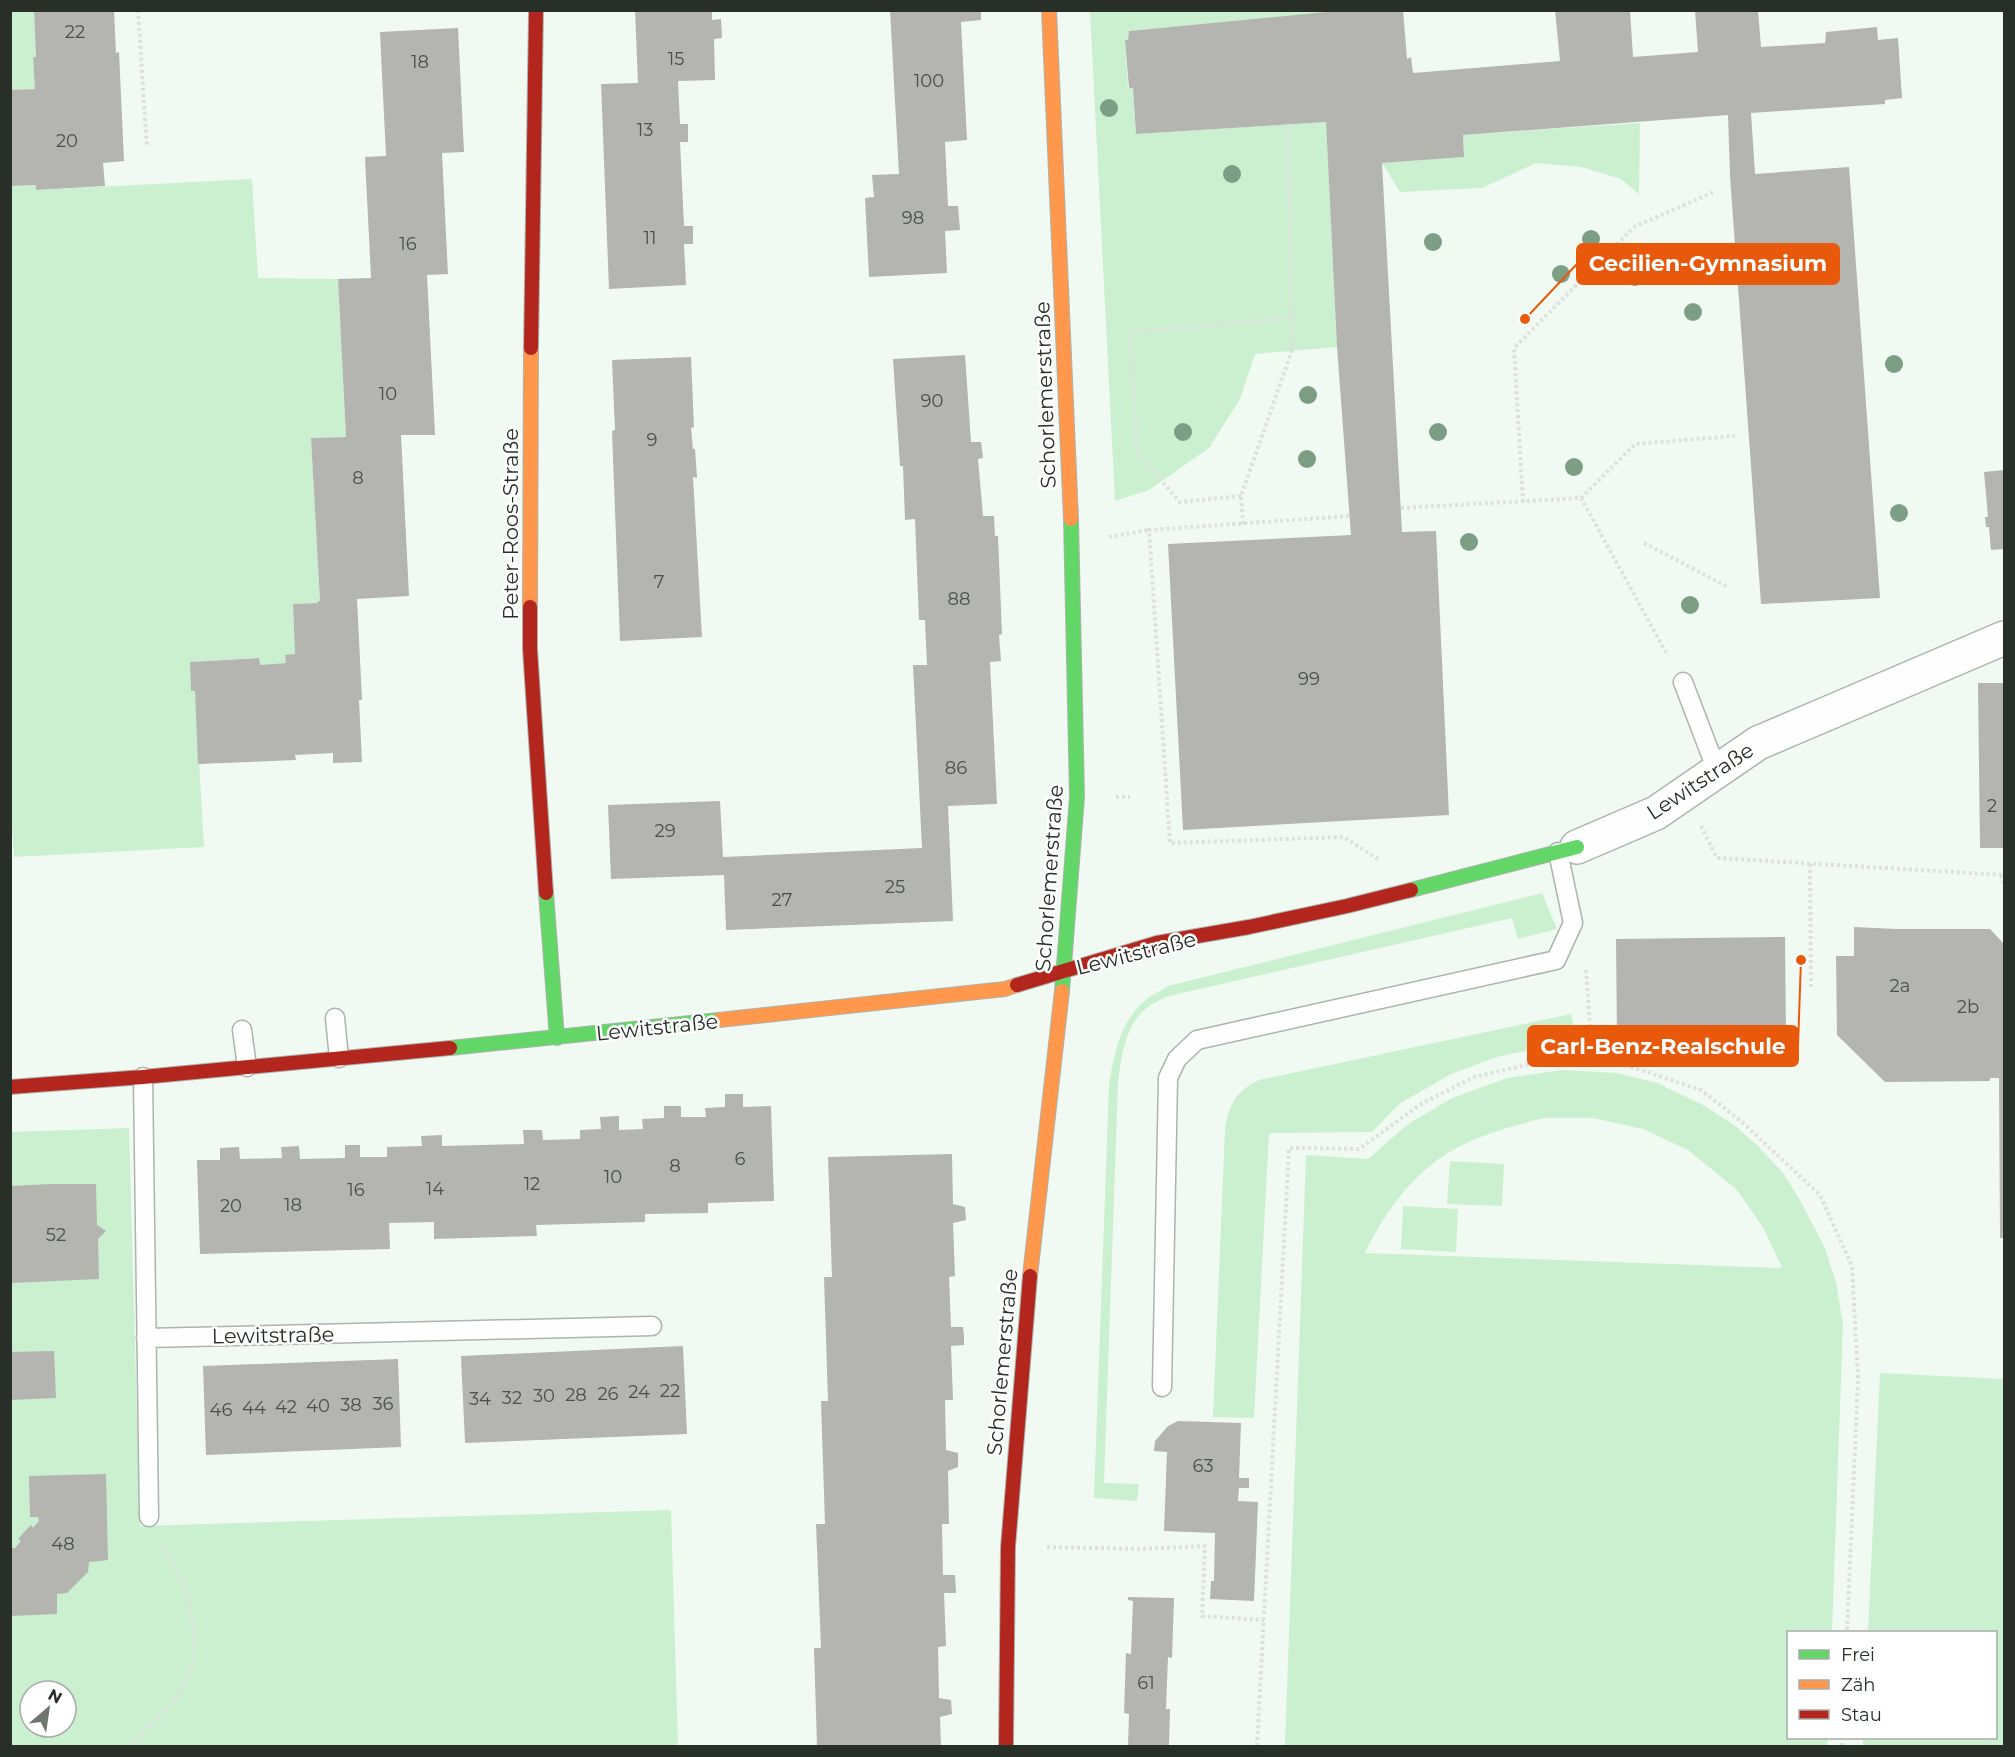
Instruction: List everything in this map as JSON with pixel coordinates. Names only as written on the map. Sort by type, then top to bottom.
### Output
[{"type":"street","name":"Peter-Roos-Straße","points":[[536,10],[531,328],[530,649],[557,1038]]},
{"type":"street","name":"Schorlemerstraße","points":[[1006,1746],[1008,1547],[1031,1262],[1064,971],[1077,797],[1072,540],[1049,10]]},
{"type":"street","name":"Lewitstraße","points":[[10,1087],[143,1077],[557,1038],[1005,989],[1157,943],[1249,927],[1347,906],[1568,849],[1656,813],[1758,743],[2004,638]]},
{"type":"lane","points":[[1683,682],[1717,771]]},
{"type":"lane","points":[[1162,1387],[1167,1078],[1177,1059],[1197,1040],[1556,960],[1573,923],[1568,849]]},
{"type":"lane","points":[[335,1018],[339,1058]]},
{"type":"lane","points":[[242,1029],[247,1067]]},
{"type":"lane","points":[[143,1077],[149,1517]]},
{"type":"lane","name":"Lewitstraße","points":[[146,1338],[652,1326]]},
{"type":"path","points":[[138,10],[147,147]]},
{"type":"path","points":[[1243,524],[1241,496],[1292,350],[1288,125]]},
{"type":"path","points":[[1523,501],[1514,348],[1634,226],[1716,191]]},
{"type":"path","points":[[1241,496],[1180,502],[1137,452],[1130,332],[1292,318]]},
{"type":"path","points":[[1401,508],[1581,498],[1635,444],[1735,436]]},
{"type":"path","points":[[1581,498],[1683,682]]},
{"type":"path","points":[[1349,516],[1149,530],[1170,843],[1344,837],[1421,887]]},
{"type":"path","points":[[1644,543],[1726,585]]},
{"type":"path","points":[[1685,793],[1717,858],[2003,875],[2004,884]]},
{"type":"path","points":[[1810,864],[1811,990]]},
{"type":"path","points":[[1257,1746],[1289,1148],[1359,1149],[1421,1104],[1474,1077],[1535,1064],[1592,1054],[1701,1090],[1741,1121],[1820,1195],[1852,1266],[1858,1379],[1847,1631]]},
{"type":"path","points":[[130,1746],[177,1698],[193,1664],[195,1633],[185,1589],[149,1517]]},
{"type":"path","points":[[1008,1547],[1138,1549],[1205,1546],[1202,1616],[1264,1620]]},
{"type":"green space","points":[[11,11],[34,11],[35,89],[11,90]]},
{"type":"green space","points":[[1090,11],[1347,11],[1129,31],[1128,40],[1125,40],[1128,88],[1133,88],[1136,134],[1326,122],[1337,347],[1255,354],[1240,399],[1209,448],[1149,490],[1115,501]]},
{"type":"green space","points":[[1640,123],[1639,194],[1621,179],[1581,167],[1536,163],[1482,188],[1400,192],[1382,163],[1464,157],[1463,135]]},
{"type":"green space","points":[[252,179],[258,278],[338,279],[346,437],[311,438],[320,601],[293,604],[295,654],[285,655],[286,663],[260,665],[258,658],[190,662],[191,690],[195,691],[204,847],[14,857],[10,797],[10,186],[36,185],[37,190]]},
{"type":"green space","points":[[1542,893],[1557,929],[1518,939],[1512,918],[1169,996],[1140,1014],[1129,1032],[1118,1084],[1104,1483],[1139,1484],[1137,1501],[1094,1498],[1109,1084],[1118,1042],[1133,1014],[1146,1000],[1168,986]]},
{"type":"green space","points":[[1571,1014],[1577,1041],[1500,1056],[1451,1074],[1399,1104],[1372,1132],[1269,1133],[1254,1418],[1213,1417],[1225,1129],[1231,1105],[1239,1094],[1259,1080]]},
{"type":"green space","points":[[1562,1070],[1617,1073],[1657,1083],[1701,1104],[1733,1124],[1783,1173],[1801,1202],[1824,1246],[1836,1282],[1843,1324],[1832,1631],[1787,1631],[1787,1739],[1828,1739],[1827,1746],[1285,1746],[1306,1155],[1368,1159],[1408,1124],[1452,1098],[1507,1078]],"holes":[[[1544,1118],[1593,1118],[1643,1129],[1688,1150],[1737,1190],[1764,1229],[1782,1268],[1365,1253],[1381,1223],[1413,1182],[1439,1159],[1464,1144],[1509,1127]]]},
{"type":"green space","points":[[129,1128],[140,1526],[671,1510],[678,1746],[11,1746],[10,1132]]},
{"type":"green space","points":[[1450,1161],[1504,1164],[1502,1206],[1447,1204]]},
{"type":"green space","points":[[1403,1206],[1458,1209],[1456,1252],[1401,1249]]},
{"type":"green space","points":[[1880,1373],[2004,1379],[2004,1746],[1863,1746],[1863,1739],[1997,1739],[1997,1631],[1868,1631]]},
{"type":"building","points":[[34,10],[114,10],[116,53],[119,52],[124,161],[103,163],[105,186],[36,190],[36,185],[10,186],[10,90],[35,89]]},
{"type":"building","points":[[635,10],[712,10],[712,20],[721,19],[722,38],[714,39],[715,80],[678,81],[680,124],[688,124],[688,142],[680,142],[684,226],[693,226],[693,244],[684,244],[686,285],[609,289],[601,84],[638,83]]},
{"type":"building","points":[[890,10],[981,10],[981,20],[961,22],[967,140],[945,142],[948,206],[958,206],[960,230],[945,231],[947,273],[869,277],[865,198],[874,197],[872,175],[899,174]]},
{"type":"building","points":[[1347,10],[1403,10],[1407,59],[1411,57],[1413,73],[1560,61],[1555,10],[1630,10],[1633,57],[1698,52],[1695,10],[1758,10],[1761,47],[1825,43],[1826,32],[1877,27],[1878,40],[1898,38],[1902,98],[1885,100],[1885,104],[1751,113],[1755,174],[1849,167],[1880,598],[1761,604],[1730,176],[1728,115],[1463,135],[1464,157],[1382,163],[1402,532],[1436,531],[1449,815],[1183,830],[1168,544],[1351,535],[1337,347],[1326,122],[1136,134],[1133,88],[1129,88],[1125,40],[1128,40],[1129,31]]},
{"type":"building","points":[[458,28],[464,152],[442,153],[448,274],[427,275],[435,435],[401,435],[409,596],[357,599],[362,700],[359,700],[362,762],[333,763],[333,753],[295,755],[296,760],[198,764],[195,691],[191,691],[190,662],[259,658],[260,665],[286,663],[285,655],[295,654],[293,604],[320,601],[311,438],[346,437],[338,279],[371,278],[365,157],[386,156],[380,32]]},
{"type":"building","points":[[965,355],[971,442],[981,442],[983,458],[978,459],[983,516],[994,516],[995,536],[998,536],[1002,634],[999,635],[1001,661],[990,662],[997,804],[948,806],[953,921],[726,930],[724,875],[611,879],[608,805],[720,801],[723,857],[922,848],[913,665],[927,665],[925,620],[919,620],[915,519],[905,520],[903,466],[900,466],[893,359]]},
{"type":"building","points":[[691,357],[694,427],[691,428],[697,478],[693,477],[702,637],[620,641],[612,431],[615,430],[612,360]]},
{"type":"building","points":[[2004,470],[2004,549],[1991,550],[1989,527],[1986,527],[1985,517],[1988,517],[1984,472]]},
{"type":"building","points":[[1978,683],[2004,683],[2004,848],[1980,848]]},
{"type":"building","points":[[1854,927],[1990,929],[2004,944],[2004,1238],[2000,1238],[1999,1078],[1990,1078],[1990,1081],[1885,1082],[1837,1035],[1836,956],[1854,956]]},
{"type":"building","points":[[1785,937],[1786,1037],[1617,1038],[1616,939]]},
{"type":"building","points":[[725,1094],[743,1094],[743,1107],[771,1106],[774,1201],[708,1203],[708,1213],[645,1214],[645,1222],[536,1225],[537,1236],[434,1239],[434,1222],[389,1223],[390,1249],[200,1254],[197,1160],[220,1160],[220,1148],[239,1147],[240,1159],[282,1158],[281,1147],[299,1146],[300,1159],[345,1158],[345,1145],[360,1145],[360,1157],[387,1157],[387,1147],[422,1146],[421,1136],[442,1135],[442,1146],[524,1144],[523,1130],[542,1130],[543,1140],[580,1139],[580,1130],[601,1129],[600,1117],[619,1116],[619,1130],[643,1129],[642,1119],[664,1118],[664,1106],[681,1106],[681,1117],[706,1117],[705,1108],[725,1107]]},
{"type":"building","points":[[952,1154],[953,1204],[965,1207],[966,1220],[953,1223],[955,1276],[949,1277],[951,1327],[963,1327],[964,1345],[951,1346],[953,1400],[945,1400],[946,1450],[958,1453],[958,1467],[948,1471],[949,1524],[942,1524],[943,1575],[955,1575],[956,1593],[944,1593],[946,1646],[938,1647],[939,1698],[951,1700],[952,1714],[940,1717],[941,1746],[817,1746],[814,1648],[821,1648],[816,1524],[825,1524],[821,1401],[828,1401],[824,1277],[832,1277],[828,1157]]},
{"type":"building","points":[[96,1184],[97,1225],[106,1231],[98,1239],[99,1279],[10,1283],[10,1186]]},
{"type":"building","points":[[683,1346],[687,1434],[465,1443],[461,1356]]},
{"type":"building","points":[[54,1351],[56,1398],[10,1400],[10,1352]]},
{"type":"building","points":[[398,1359],[401,1447],[206,1455],[203,1366]]},
{"type":"building","points":[[1178,1421],[1241,1423],[1239,1478],[1249,1478],[1249,1488],[1239,1488],[1238,1501],[1258,1502],[1254,1601],[1210,1599],[1211,1581],[1214,1581],[1215,1533],[1164,1531],[1167,1452],[1154,1451],[1155,1441],[1168,1426]]},
{"type":"building","points":[[106,1474],[108,1560],[89,1562],[88,1572],[67,1593],[57,1594],[57,1614],[10,1616],[10,1548],[15,1548],[21,1541],[18,1539],[26,1530],[31,1525],[33,1528],[39,1521],[38,1517],[30,1517],[29,1476]]},
{"type":"building","points":[[1128,1597],[1174,1598],[1172,1658],[1168,1657],[1166,1709],[1170,1709],[1169,1746],[1128,1746],[1129,1714],[1124,1713],[1126,1653],[1131,1654],[1133,1601],[1128,1600]]},
{"type":"traffic: fast","points":[[1062,991],[1077,797],[1071,519]]},
{"type":"traffic: fast","points":[[1411,890],[1577,847]]},
{"type":"traffic: fast","points":[[546,893],[557,1038]]},
{"type":"traffic: fast","points":[[450,1048],[719,1020]]},
{"type":"traffic: slow","points":[[1049,10],[1071,519]]},
{"type":"traffic: slow","points":[[530,607],[531,348]]},
{"type":"traffic: slow","points":[[719,1020],[1005,989],[1017,985]]},
{"type":"traffic: slow","points":[[1030,1276],[1062,991]]},
{"type":"traffic: jam","points":[[531,348],[536,10]]},
{"type":"traffic: jam","points":[[530,607],[530,649],[546,893]]},
{"type":"traffic: jam","points":[[1017,985],[1157,943],[1249,927],[1411,890]]},
{"type":"traffic: jam","points":[[10,1087],[450,1048]]},
{"type":"traffic: jam","points":[[1006,1746],[1008,1547],[1030,1276]]},
{"type":"place","name":"Cecilien-Gymnasium","points":[[1525,319]]},
{"type":"place","name":"Carl-Benz-Realschule","points":[[1801,960]]}]
